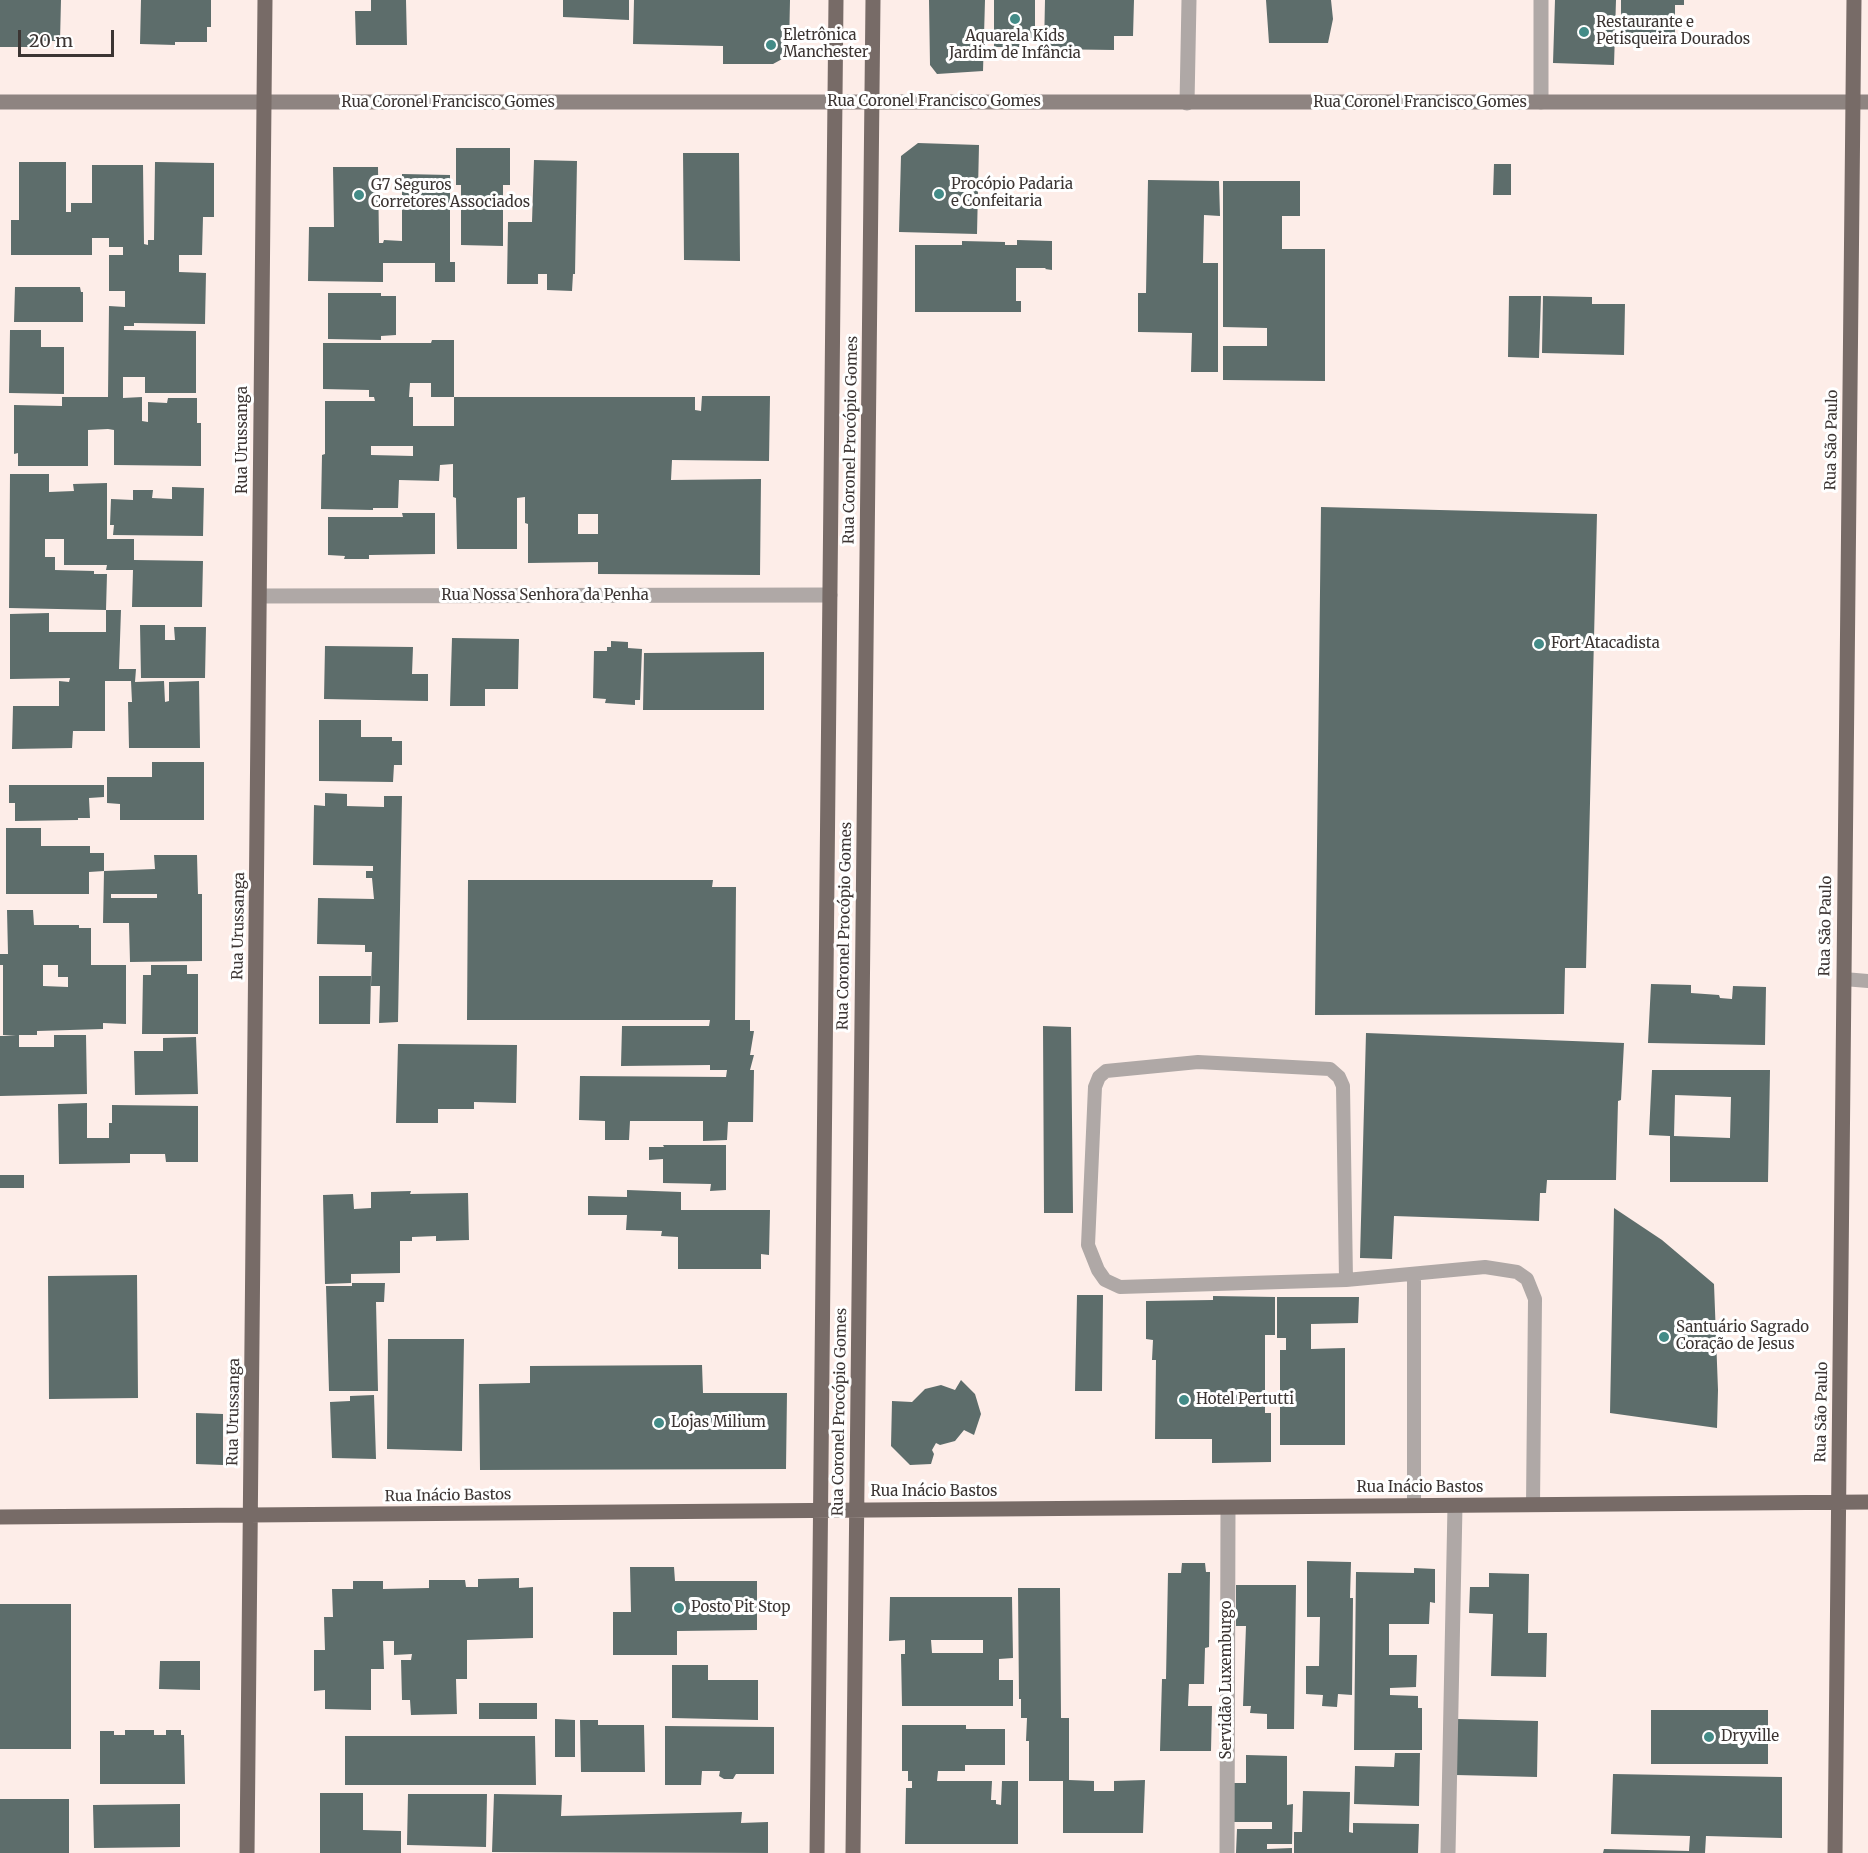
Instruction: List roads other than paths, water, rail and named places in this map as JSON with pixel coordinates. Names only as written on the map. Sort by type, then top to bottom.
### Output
[{"type":"main road","name":"Rua Urussanga","points":[[248,1853],[265,0]]},
{"type":"main road","name":"Rua Coronel Procópio Gomes","points":[[817,1853],[836,0]]},
{"type":"main road","name":"Rua Coronel Procópio Gomes","points":[[854,1853],[873,0]]},
{"type":"main road","name":"Rua São Paulo","points":[[1835,1853],[1844,979],[1861,102],[1854,0]]},
{"type":"main road","name":"Rua Coronel Francisco Gomes","points":[[0,102],[1861,102]]},
{"type":"main road","name":"Rua Inácio Bastos","points":[[0,1517],[1868,1502]]},
{"type":"street","points":[[1187,103],[1189,0]]},
{"type":"street","points":[[1541,0],[1541,102]]},
{"type":"street","name":"Rua Nossa Senhora da Penha","points":[[260,596],[830,595]]},
{"type":"street","points":[[1448,1853],[1455,1506]]},
{"type":"street","name":"Servidão Luxemburgo","points":[[1227,1853],[1228,1508]]},
{"type":"lane","points":[[1844,979],[1868,981]]},
{"type":"lane","points":[[1346,1280],[1343,1086],[1339,1077],[1330,1069],[1198,1062],[1106,1071],[1099,1077],[1095,1087],[1088,1245],[1098,1270],[1105,1280],[1120,1287],[1346,1280],[1485,1267],[1517,1272],[1527,1279],[1535,1299],[1533,1505]]},
{"type":"lane","points":[[1413,1274],[1414,1506]]},
{"type":"place","name":"Aquarela Kids Jardim de Infância","points":[[1015,19]]},
{"type":"place","name":"Restaurante e Petisqueira Dourados","points":[[1584,32]]},
{"type":"place","name":"Eletrônica Manchester","points":[[771,45]]},
{"type":"place","name":"Procópio Padaria e Confeitaria","points":[[939,194]]},
{"type":"place","name":"G7 Seguros Corretores Associados","points":[[359,195]]},
{"type":"place","name":"Fort Atacadista","points":[[1539,644]]},
{"type":"place","name":"Santuário Sagrado Coração de Jesus","points":[[1664,1337]]},
{"type":"place","name":"Hotel Pertutti","points":[[1184,1400]]},
{"type":"place","name":"Lojas Milium","points":[[659,1423]]},
{"type":"place","name":"Posto Pit Stop","points":[[679,1608]]},
{"type":"place","name":"Dryville","points":[[1709,1737]]}]
